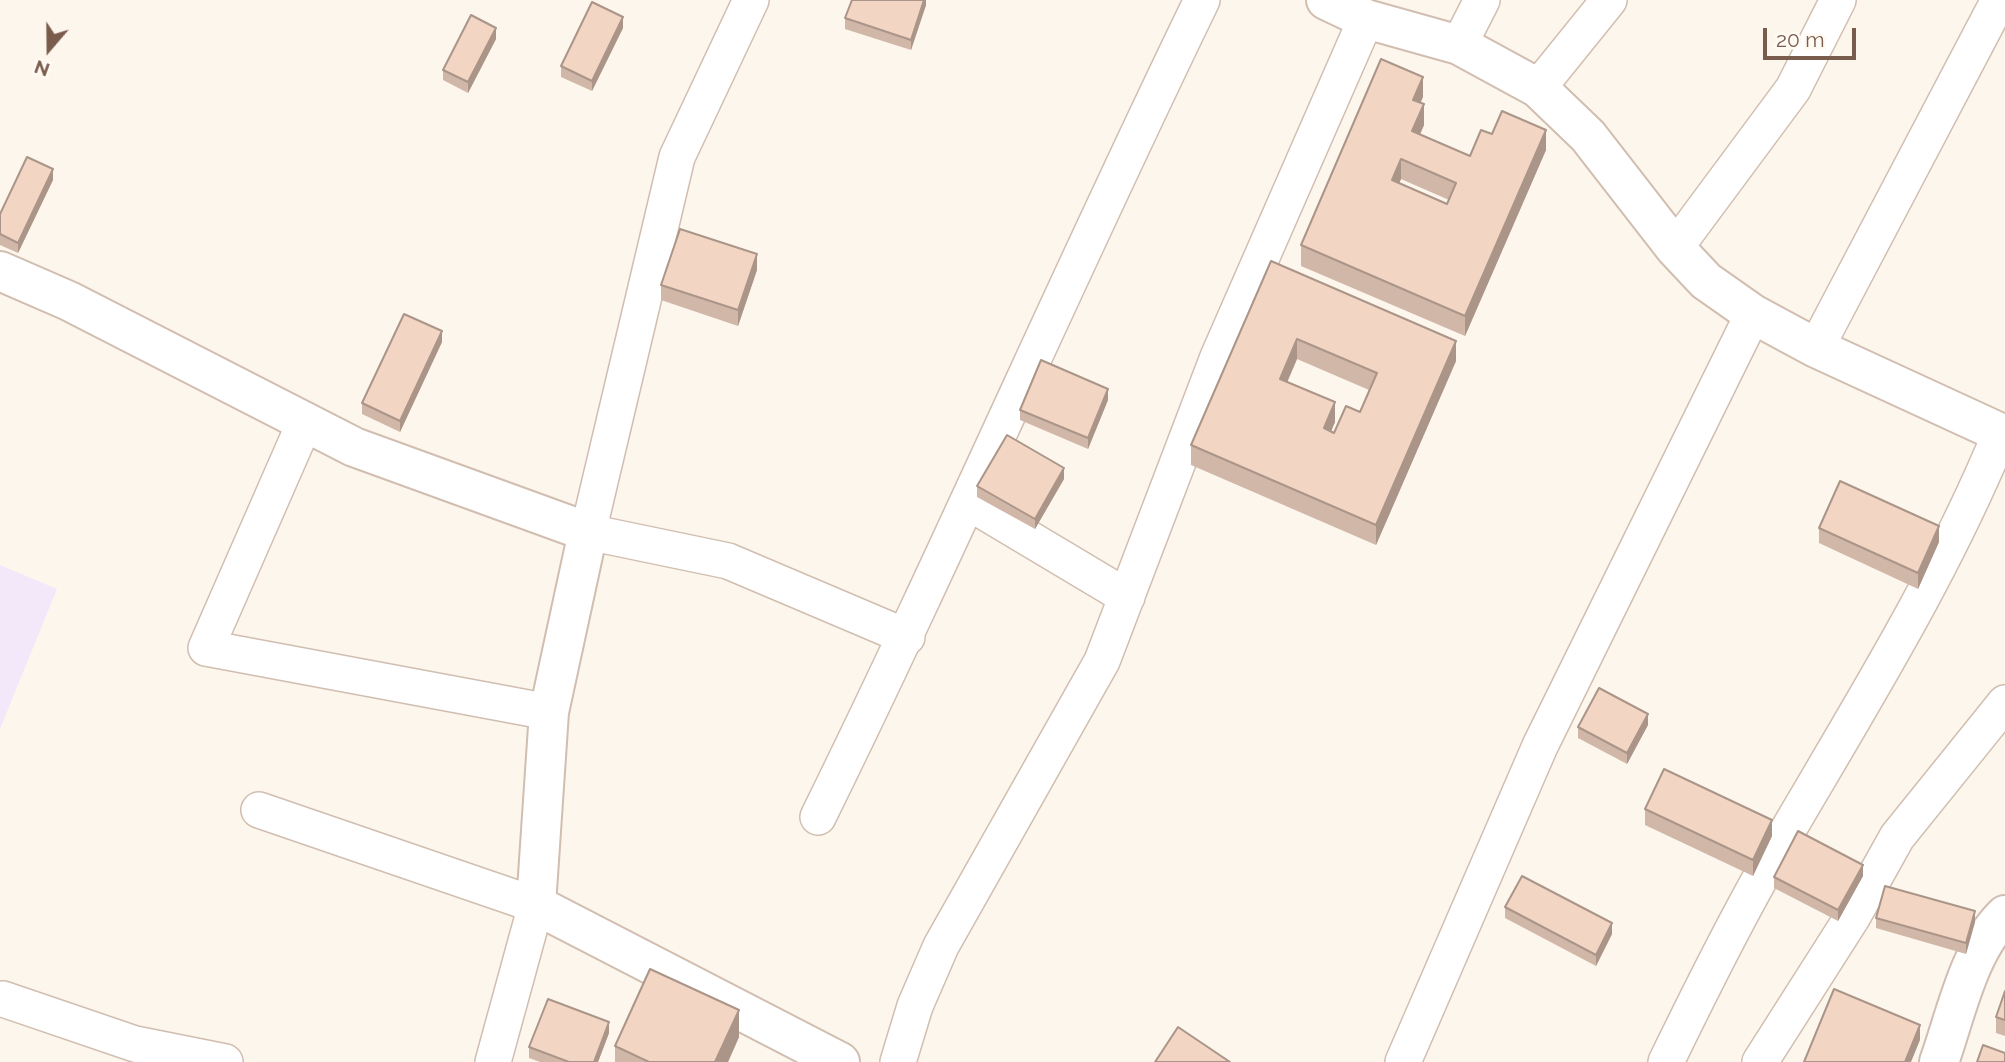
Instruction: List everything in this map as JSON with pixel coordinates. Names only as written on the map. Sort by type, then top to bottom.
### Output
[{"type":"street","points":[[493,1062],[536,905],[549,712],[588,533],[677,157],[751,0]]},
{"type":"street","points":[[818,817],[907,636],[1120,168],[1202,0]]},
{"type":"street","points":[[1326,0],[1366,19],[1459,45],[1538,88],[1588,136],[1675,248],[1706,281],[1753,314],[1816,348],[2003,433],[1905,629],[1838,749],[1773,855],[1666,1062]]},
{"type":"street","points":[[1459,45],[1482,0]]},
{"type":"street","points":[[1538,88],[1609,0]]},
{"type":"street","points":[[1675,248],[1793,89],[1838,0]]},
{"type":"street","points":[[1816,348],[1999,0]]},
{"type":"street","points":[[898,1062],[915,1006],[941,946],[1102,661],[1218,357],[1366,19]]},
{"type":"street","points":[[0,271],[69,301],[354,447],[588,533],[728,561],[907,636]]},
{"type":"street","points":[[1403,1062],[1540,746],[1753,314]]},
{"type":"street","points":[[305,422],[206,648],[549,712]]},
{"type":"street","points":[[968,502],[1127,597]]},
{"type":"street","points":[[1760,1062],[1853,916],[1897,837],[2005,703]]},
{"type":"street","points":[[259,810],[536,905],[841,1062]]},
{"type":"street","points":[[1940,1062],[1970,974],[1995,925],[2005,915]]},
{"type":"street","points":[[3,999],[135,1044],[225,1062]]},
{"type":"shaded area","points":[[0,565],[57,589],[0,729]]},
{"type":"building","points":[[852,0],[924,0],[911,40],[845,18]]},
{"type":"building","points":[[592,2],[623,17],[592,81],[561,66]]},
{"type":"building","points":[[471,15],[496,28],[468,82],[443,70]]},
{"type":"building","points":[[1381,59],[1423,77],[1413,100],[1424,104],[1412,131],[1470,156],[1481,130],[1492,134],[1502,111],[1546,130],[1465,316],[1301,245]],"holes":[[[1401,159],[1456,183],[1447,204],[1392,180]]]},
{"type":"building","points":[[27,157],[53,169],[18,243],[0,234],[0,214]]},
{"type":"building","points":[[680,229],[757,254],[738,310],[661,285]]},
{"type":"building","points":[[1271,261],[1456,341],[1376,525],[1191,445]],"holes":[[[1297,339],[1377,373],[1360,412],[1346,406],[1334,433],[1324,428],[1335,402],[1280,379]]]},
{"type":"building","points":[[404,314],[442,331],[400,421],[362,403]]},
{"type":"building","points":[[1041,360],[1108,389],[1088,438],[1020,410]]},
{"type":"building","points":[[1007,435],[1064,468],[1035,519],[977,486]]},
{"type":"building","points":[[1840,481],[1939,526],[1918,573],[1819,528]]},
{"type":"building","points":[[1599,688],[1648,714],[1627,753],[1578,727]]},
{"type":"building","points":[[1664,769],[1772,820],[1753,860],[1645,809]]},
{"type":"building","points":[[1798,831],[1863,865],[1838,910],[1774,877]]},
{"type":"building","points":[[1522,876],[1612,923],[1596,955],[1505,907]]},
{"type":"building","points":[[1885,886],[1975,911],[1966,943],[1876,918]]},
{"type":"building","points":[[650,969],[739,1010],[715,1062],[649,1062],[615,1046]]},
{"type":"building","points":[[1834,989],[1920,1025],[1905,1062],[1804,1062]]},
{"type":"building","points":[[2005,991],[2005,1020],[1996,1017]]},
{"type":"building","points":[[548,999],[609,1022],[594,1062],[569,1062],[529,1047]]},
{"type":"building","points":[[1178,1027],[1230,1062],[1155,1062]]},
{"type":"building","points":[[1983,1045],[2005,1053],[2005,1062],[1977,1062]]}]
